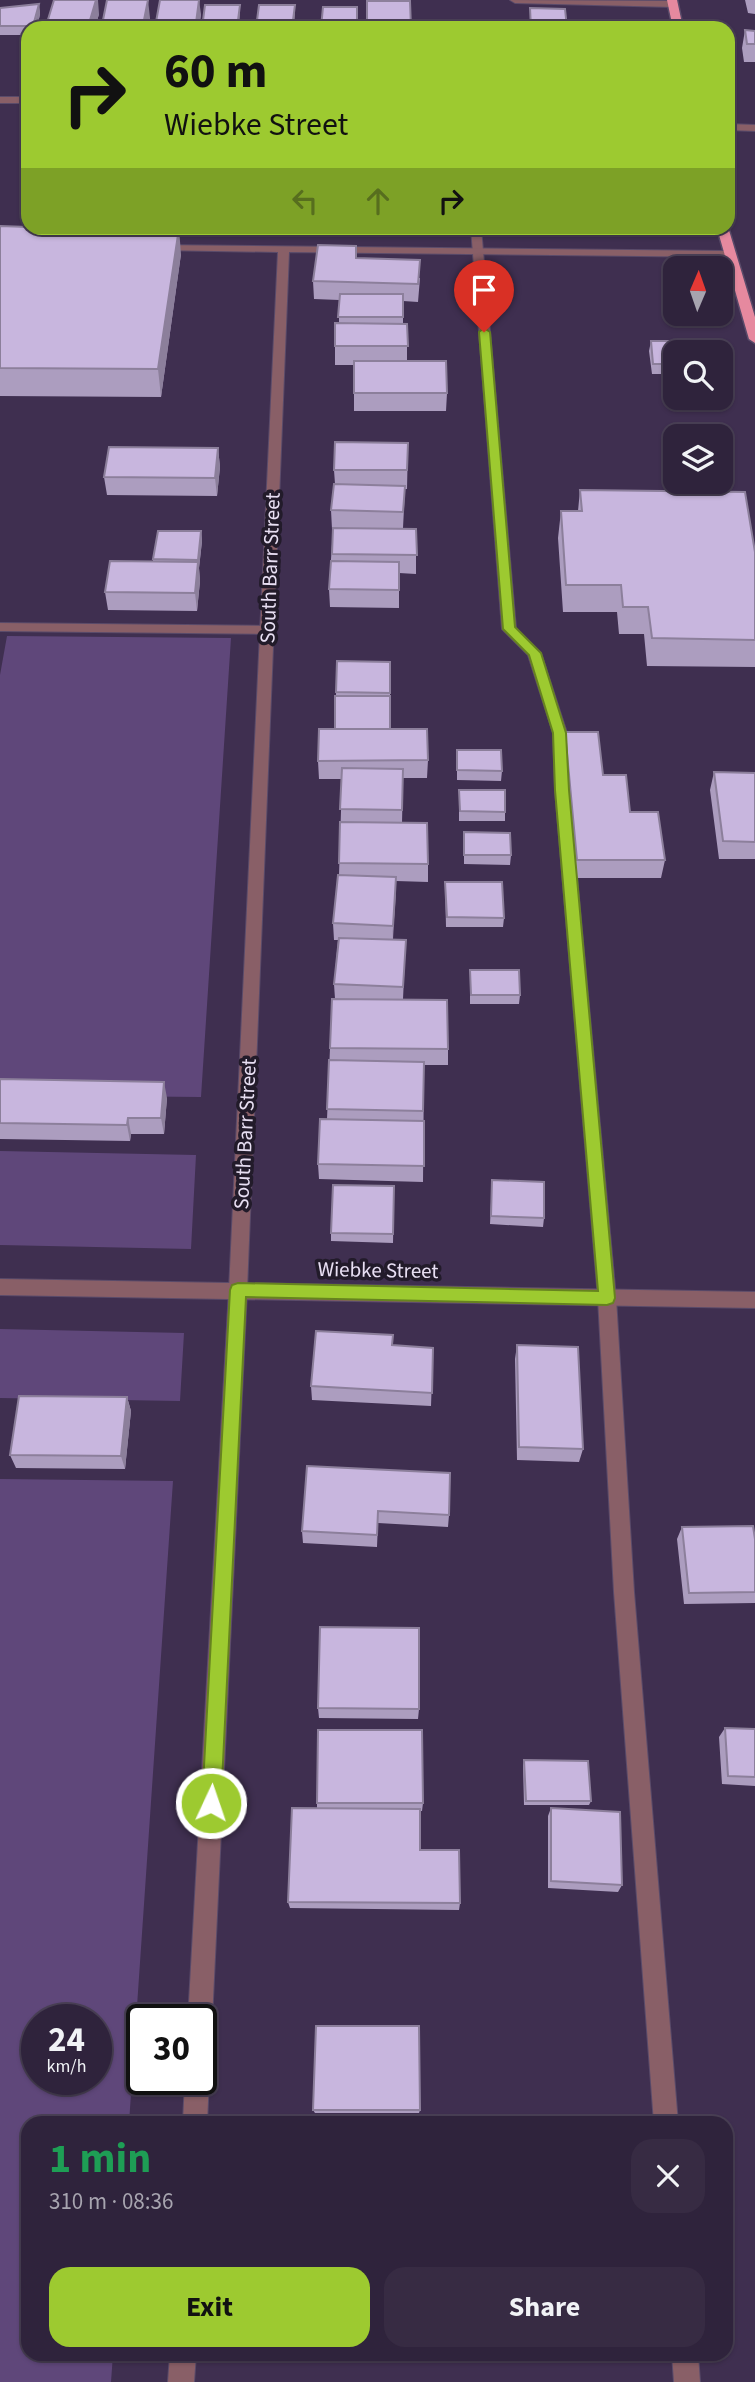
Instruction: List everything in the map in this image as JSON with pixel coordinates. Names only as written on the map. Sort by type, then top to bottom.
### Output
[{"type":"highway","points":[[672,2],[676,21]]},
{"type":"highway","points":[[724,235],[755,340]]},
{"type":"street","points":[[515,0],[672,2]]},
{"type":"street","points":[[0,100],[21,100]]},
{"type":"street","points":[[735,127],[755,128]]},
{"type":"street","points":[[476,235],[509,629],[534,653],[560,733],[562,790],[607,1298],[624,1592],[665,2116]]},
{"type":"street","points":[[149,247],[728,254]]},
{"type":"street","name":"South Barr Street","points":[[201,2004],[238,1290],[284,248]]},
{"type":"street","points":[[0,627],[268,630]]},
{"type":"street","name":"Wiebke Street","points":[[0,1287],[755,1300]]},
{"type":"street","points":[[195,2116],[196,2095]]},
{"type":"street","points":[[181,2382],[182,2361]]},
{"type":"street","points":[[686,2361],[687,2382]]},
{"type":"shaded area","points":[[7,636],[231,638],[201,1097],[0,1095],[0,675]]},
{"type":"shaded area","points":[[0,1151],[196,1155],[191,1249],[0,1245]]},
{"type":"shaded area","points":[[0,1329],[184,1333],[180,1401],[0,1398]]},
{"type":"shaded area","points":[[0,1479],[173,1481],[137,2004],[126,2004],[126,2095],[131,2095],[129,2116],[21,2116],[21,2361],[112,2361],[111,2382],[0,2382]]},
{"type":"building","points":[[54,0],[96,0],[90,21],[48,21]]},
{"type":"building","points":[[107,0],[148,0],[144,21],[103,20]]},
{"type":"building","points":[[160,0],[199,0],[196,21],[156,21]]},
{"type":"building","points":[[367,1],[410,1],[411,21],[367,21]]},
{"type":"building","points":[[39,4],[34,21],[21,21],[21,26],[0,26],[0,8]]},
{"type":"building","points":[[205,5],[240,5],[238,21],[203,21]]},
{"type":"building","points":[[259,5],[295,5],[293,21],[257,21]]},
{"type":"building","points":[[323,7],[357,7],[357,21],[322,21]]},
{"type":"building","points":[[530,8],[565,9],[566,21],[531,21]]},
{"type":"building","points":[[745,30],[755,31],[755,44],[747,44]]},
{"type":"building","points":[[0,226],[21,227],[21,235],[178,235],[158,369],[0,368]]},
{"type":"building","points":[[318,245],[356,246],[356,258],[420,260],[418,284],[313,281]]},
{"type":"building","points":[[340,294],[403,294],[403,317],[338,317]]},
{"type":"building","points":[[335,323],[407,324],[408,346],[335,346]]},
{"type":"building","points":[[651,341],[663,341],[663,364],[653,364]]},
{"type":"building","points":[[354,361],[446,361],[447,393],[354,393]]},
{"type":"building","points":[[335,442],[408,443],[407,470],[334,470]]},
{"type":"building","points":[[109,447],[218,448],[215,478],[104,477]]},
{"type":"building","points":[[334,484],[405,486],[403,512],[331,510]]},
{"type":"building","points":[[580,490],[663,491],[663,494],[745,492],[755,552],[755,640],[652,638],[648,607],[623,607],[621,585],[566,585],[561,511],[582,511]]},
{"type":"building","points":[[333,528],[416,529],[417,555],[332,554]]},
{"type":"building","points":[[158,531],[201,531],[198,560],[153,559]]},
{"type":"building","points":[[110,561],[198,562],[195,593],[105,592]]},
{"type":"building","points":[[331,561],[399,562],[399,590],[329,589]]},
{"type":"building","points":[[337,661],[390,662],[390,693],[336,692]]},
{"type":"building","points":[[335,696],[390,696],[390,729],[335,729]]},
{"type":"building","points":[[319,729],[427,729],[428,760],[318,761]]},
{"type":"building","points":[[565,732],[598,732],[603,775],[626,775],[630,812],[658,812],[665,860],[577,860]]},
{"type":"building","points":[[457,750],[501,750],[502,771],[457,770]]},
{"type":"building","points":[[342,768],[403,769],[402,810],[340,809]]},
{"type":"building","points":[[714,772],[755,773],[755,842],[723,841]]},
{"type":"building","points":[[459,790],[505,790],[505,812],[460,811]]},
{"type":"building","points":[[340,822],[427,823],[428,864],[339,863]]},
{"type":"building","points":[[464,832],[510,833],[511,855],[464,855]]},
{"type":"building","points":[[338,875],[396,877],[393,926],[333,923]]},
{"type":"building","points":[[445,882],[502,882],[504,918],[447,917]]},
{"type":"building","points":[[339,938],[406,940],[403,987],[334,984]]},
{"type":"building","points":[[470,970],[519,970],[520,995],[471,995]]},
{"type":"building","points":[[332,999],[447,1000],[448,1049],[330,1048]]},
{"type":"building","points":[[329,1060],[424,1062],[423,1111],[327,1109]]},
{"type":"building","points":[[0,1079],[164,1082],[161,1118],[128,1118],[127,1125],[0,1123]]},
{"type":"building","points":[[320,1119],[424,1121],[424,1166],[318,1164]]},
{"type":"building","points":[[492,1180],[544,1182],[544,1218],[491,1216]]},
{"type":"building","points":[[333,1185],[394,1186],[393,1234],[331,1233]]},
{"type":"building","points":[[316,1331],[393,1335],[392,1345],[433,1348],[432,1393],[311,1386]]},
{"type":"building","points":[[517,1345],[578,1347],[583,1449],[519,1447]]},
{"type":"building","points":[[19,1396],[127,1397],[121,1456],[10,1455]]},
{"type":"building","points":[[307,1466],[450,1473],[449,1515],[378,1511],[377,1535],[302,1531]]},
{"type":"building","points":[[753,1526],[755,1592],[689,1593],[682,1527]]},
{"type":"building","points":[[320,1627],[419,1628],[419,1709],[318,1708]]},
{"type":"building","points":[[725,1728],[755,1729],[755,1777],[728,1776]]},
{"type":"building","points":[[318,1730],[422,1730],[423,1803],[317,1803]]},
{"type":"building","points":[[524,1760],[588,1761],[591,1801],[526,1801]]},
{"type":"building","points":[[292,1808],[420,1809],[420,1850],[459,1850],[460,1903],[288,1902]]},
{"type":"building","points":[[551,1808],[620,1812],[622,1885],[551,1881]]},
{"type":"building","points":[[316,2026],[419,2026],[420,2110],[313,2110]]},
{"type":"route","points":[[211,1803],[238,1290],[607,1298],[562,790],[560,733],[534,653],[509,629],[484,332]]}]
